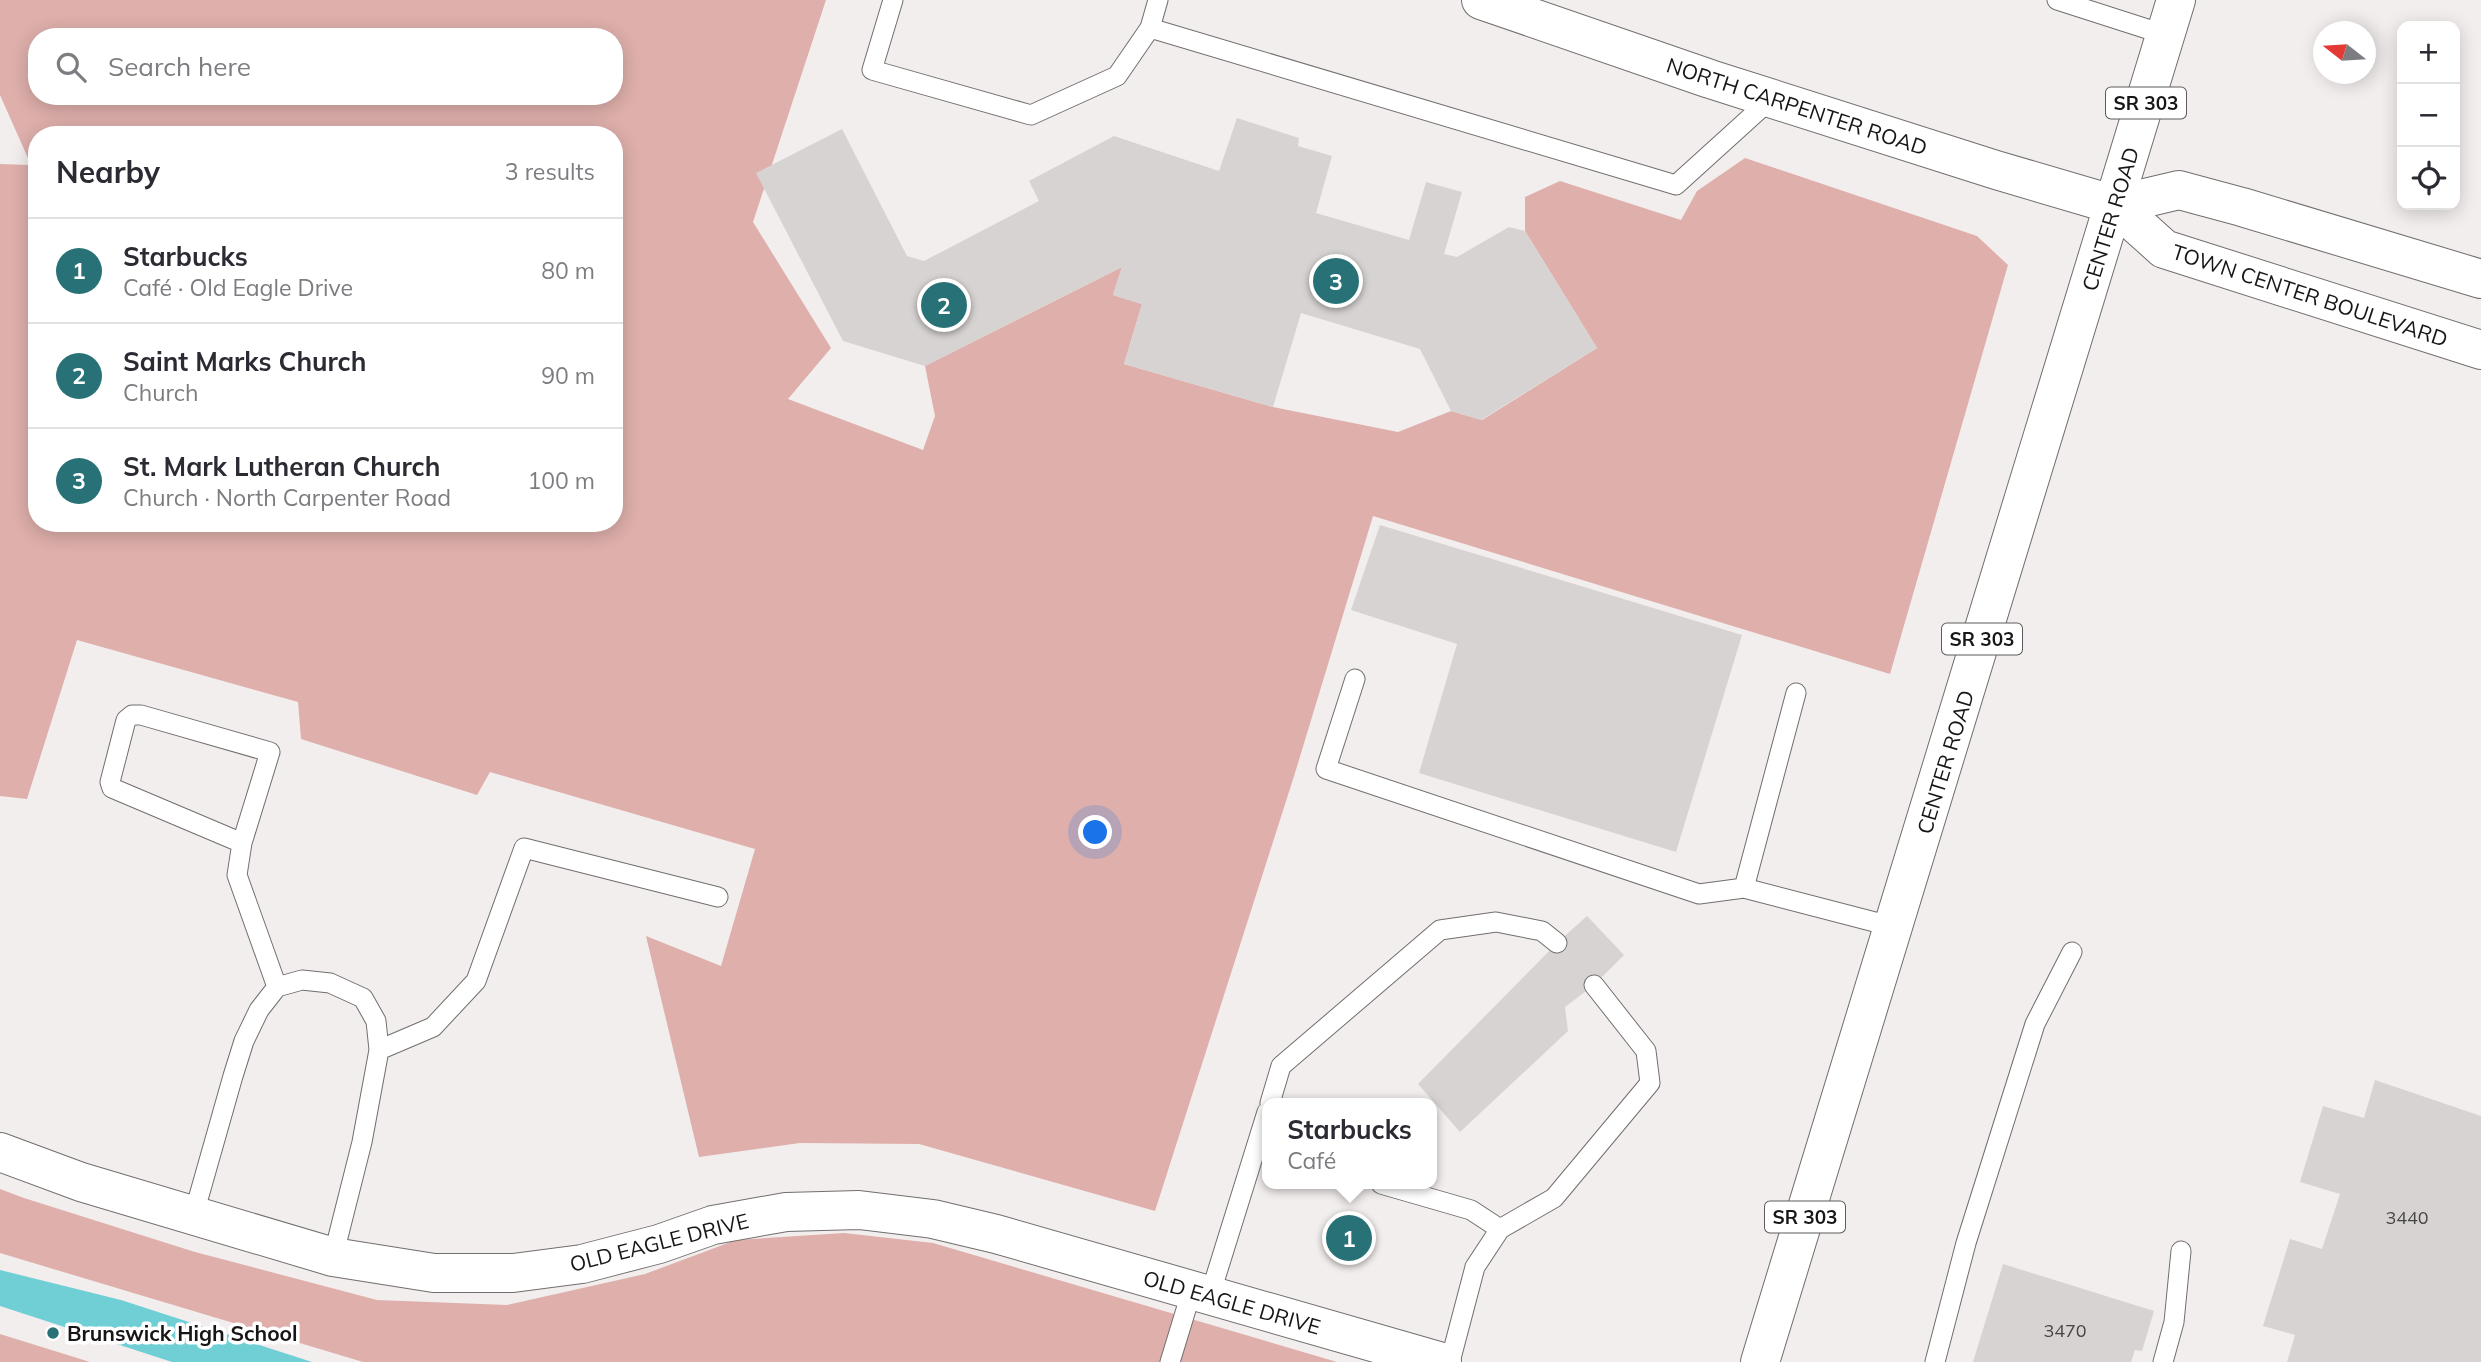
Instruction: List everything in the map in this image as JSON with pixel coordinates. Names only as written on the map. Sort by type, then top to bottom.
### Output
[{"type":"street","name":"NORTH CARPENTER ROAD","points":[[1481,0],[1543,9],[1710,79],[2115,205]]},
{"type":"street","name":"CENTER ROAD","points":[[1760,1362],[2171,18]]},
{"type":"street","points":[[2115,205],[2179,190],[2481,279]]},
{"type":"street","name":"TOWN CENTER BOULEVARD","points":[[2115,205],[2164,249],[2481,350]]},
{"type":"street","name":"OLD EAGLE DRIVE","points":[[0,1152],[81,1182],[333,1258],[434,1273],[513,1273],[582,1264],[726,1223],[786,1212],[859,1210],[933,1219],[996,1234],[1442,1362]]},
{"type":"lane","points":[[892,0],[872,70],[1031,115],[1117,76],[1150,28],[1158,0]]},
{"type":"lane","points":[[2057,0],[2171,18]]},
{"type":"lane","points":[[1150,28],[1676,184],[1772,98]]},
{"type":"lane","points":[[1355,679],[1326,769],[1699,894],[1744,888],[1894,927]]},
{"type":"lane","points":[[1744,888],[1796,693]]},
{"type":"lane","points":[[243,843],[111,788],[110,782],[126,720],[132,715],[141,715],[270,752],[243,843],[237,875],[277,987]]},
{"type":"lane","points":[[379,1050],[433,1027],[476,981],[524,848],[718,897]]},
{"type":"lane","points":[[1271,1098],[1281,1066],[1440,930],[1496,922],[1542,931],[1557,943]]},
{"type":"lane","points":[[1935,1362],[1966,1243],[2035,1024],[2072,952]]},
{"type":"lane","points":[[193,1217],[244,1041],[259,1010],[277,987],[302,979],[330,983],[363,998],[376,1020],[379,1050],[362,1142],[333,1258]]},
{"type":"lane","points":[[1450,1362],[1475,1267],[1500,1229],[1554,1198],[1650,1083],[1646,1051],[1594,985]]},
{"type":"lane","points":[[1170,1362],[1261,1148]]},
{"type":"lane","points":[[1398,1189],[1471,1210],[1500,1229]]},
{"type":"lane","points":[[2163,1362],[2174,1322],[2181,1251]]},
{"type":"shaded area","points":[[0,0],[826,0],[753,222],[831,348],[788,399],[923,450],[935,416],[925,366],[1122,267],[1113,295],[1142,304],[1124,364],[1273,407],[1398,432],[1451,411],[1482,420],[1597,348],[1525,231],[1525,197],[1560,181],[1681,220],[1697,191],[1745,158],[1977,236],[2008,265],[1890,674],[1373,516],[1295,773],[1155,1211],[919,1144],[800,1143],[699,1157],[646,936],[721,966],[755,849],[490,772],[477,795],[301,739],[298,702],[77,640],[27,799],[0,796],[0,164],[28,165],[28,532],[623,532],[623,126],[28,126],[28,158],[0,95]]},
{"type":"shaded area","points":[[0,1189],[195,1252],[377,1300],[507,1305],[645,1274],[736,1240],[844,1233],[933,1243],[1337,1362],[363,1362],[0,1253]]},
{"type":"shaded area","points":[[0,1334],[90,1362],[0,1362]]},
{"type":"water","points":[[0,1270],[121,1300],[312,1362],[172,1362],[0,1306]]},
{"type":"building","points":[[1237,118],[1299,138],[1298,146],[1332,156],[1316,213],[1409,240],[1426,182],[1462,192],[1444,254],[1457,257],[1509,227],[1525,231],[1597,348],[1481,420],[1451,411],[1420,349],[1301,313],[1273,407],[1124,364],[1142,304],[1113,295],[1122,267],[925,366],[843,341],[756,173],[842,129],[907,256],[924,261],[1039,201],[1029,181],[1114,136],[1219,171]]},
{"type":"building","points":[[1380,525],[1742,635],[1676,852],[1419,773],[1457,644],[1351,610]]},
{"type":"building","points":[[1587,916],[1624,955],[1594,985],[1565,1007],[1568,1031],[1460,1132],[1437,1106],[1437,1098],[1430,1098],[1418,1084]]},
{"type":"building","points":[[2375,1080],[2481,1116],[2481,1362],[2287,1362],[2295,1335],[2263,1326],[2290,1239],[2322,1249],[2340,1194],[2300,1182],[2323,1106],[2364,1118]]},
{"type":"building","points":[[2003,1264],[2154,1311],[2142,1351],[2135,1350],[2131,1362],[1973,1362]]},
{"type":"place","name":"St. Mark Lutheran Church","points":[[1336,281]]},
{"type":"place","name":"Saint Marks Church","points":[[944,305]]},
{"type":"place","name":"Starbucks","points":[[1349,1238]]},
{"type":"place","name":"Brunswick High School","points":[[53,1333]]}]
